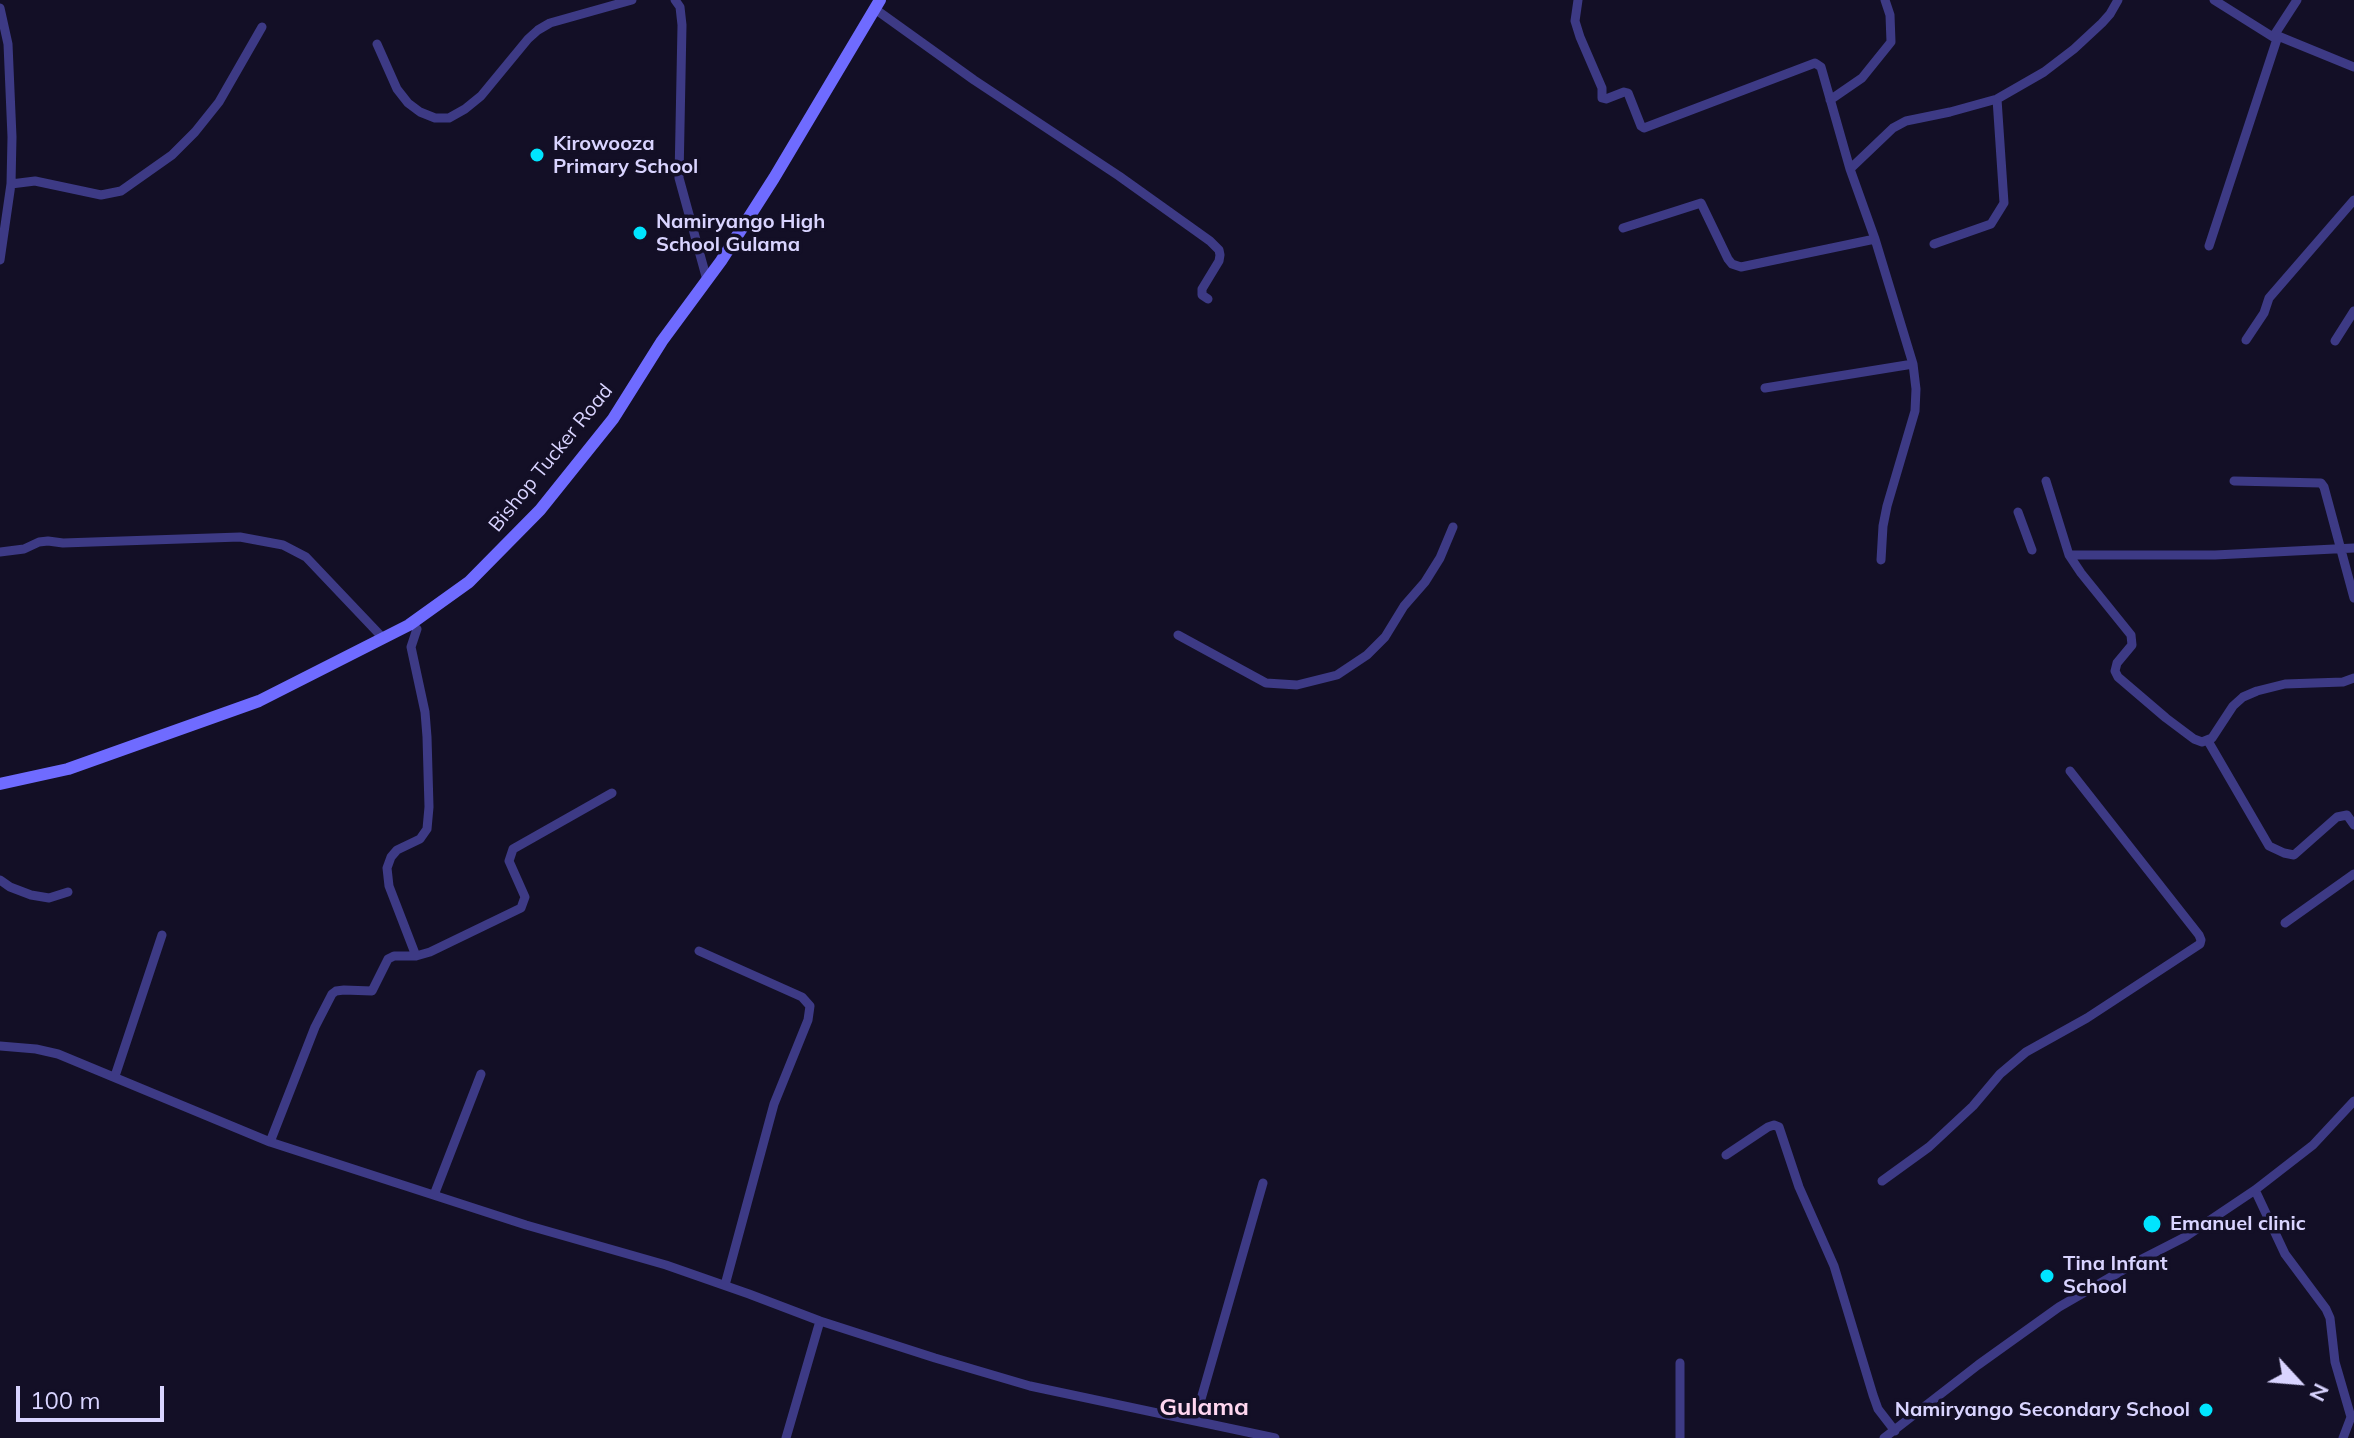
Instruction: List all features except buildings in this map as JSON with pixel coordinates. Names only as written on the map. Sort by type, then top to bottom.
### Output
[{"type":"main road","name":"Bishop Tucker Road","points":[[0,784],[68,769],[259,701],[409,625],[469,582],[540,510],[613,419],[662,341],[707,280],[774,178],[877,4]]},
{"type":"street","points":[[377,44],[397,89],[408,103],[435,118],[449,118],[481,96],[538,30],[550,23],[632,0]]},
{"type":"street","points":[[675,0],[680,7],[682,25],[679,178],[707,280]]},
{"type":"street","points":[[1578,0],[1575,21],[1602,88],[1602,98],[1628,93],[1644,128],[1815,63],[1821,67],[1850,169],[1913,364],[1915,411],[1887,506],[1881,560]]},
{"type":"street","points":[[1830,100],[1862,78],[1891,42],[1890,15],[1885,0]]},
{"type":"street","points":[[1850,169],[1893,128],[1906,121],[1997,99],[2044,72],[2074,49],[2110,14],[2118,0]]},
{"type":"street","points":[[2214,0],[2276,36],[2354,67]]},
{"type":"street","points":[[2209,246],[2276,36],[2297,0]]},
{"type":"street","points":[[877,4],[974,80],[1119,176],[1210,241],[1220,255],[1202,289],[1202,295],[1208,299]]},
{"type":"street","points":[[0,8],[8,44],[11,92],[11,184],[0,260]]},
{"type":"street","points":[[11,184],[35,181],[101,195],[121,191],[172,155],[195,132],[219,102],[262,27]]},
{"type":"street","points":[[1934,244],[1991,224],[2004,203],[1997,99]]},
{"type":"street","points":[[2246,340],[2264,313],[2269,298],[2354,200]]},
{"type":"street","points":[[1623,228],[1701,203],[1728,259],[1741,267],[1875,239]]},
{"type":"street","points":[[2335,341],[2354,311]]},
{"type":"street","points":[[1765,388],[1913,364]]},
{"type":"street","points":[[2046,481],[2069,555],[2131,635],[2132,645],[2117,663],[2115,671],[2118,677],[2194,739],[2208,741],[2233,706],[2257,691],[2285,684],[2343,682],[2354,678]]},
{"type":"street","points":[[2234,481],[2321,483],[2354,598]]},
{"type":"street","points":[[2018,512],[2032,550]]},
{"type":"street","points":[[1178,635],[1266,683],[1297,685],[1337,675],[1367,655],[1385,637],[1440,558],[1453,527]]},
{"type":"street","points":[[0,552],[24,549],[48,541],[240,537],[283,545],[306,557],[382,637]]},
{"type":"street","points":[[2069,555],[2215,555],[2354,548]]},
{"type":"street","points":[[416,956],[389,886],[387,868],[397,850],[420,839],[427,829],[429,781],[426,724],[411,647],[417,629]]},
{"type":"street","points":[[2208,741],[2269,846],[2294,855],[2337,817],[2347,815],[2354,825]]},
{"type":"street","points":[[1882,1181],[1929,1147],[1973,1106],[2000,1074],[2026,1052],[2087,1018],[2200,944],[2199,935],[2070,771]]},
{"type":"street","points":[[270,1142],[315,1027],[332,994],[344,990],[372,991],[388,959],[430,952],[521,908],[525,897],[509,861],[513,849],[612,793]]},
{"type":"street","points":[[2285,923],[2354,874]]},
{"type":"street","points":[[0,880],[31,895],[49,898],[68,892]]},
{"type":"street","points":[[115,1076],[162,935]]},
{"type":"street","points":[[699,951],[802,997],[810,1006],[808,1020],[774,1104],[725,1285]]},
{"type":"street","points":[[0,1046],[58,1054],[270,1142],[511,1221],[638,1257],[725,1285],[820,1321],[1030,1386],[1275,1438]]},
{"type":"street","points":[[434,1195],[481,1074]]},
{"type":"street","points":[[1884,1438],[2059,1307],[2185,1237],[2255,1190],[2313,1145],[2354,1101]]},
{"type":"street","points":[[1726,1155],[1768,1127],[1779,1127],[1799,1187],[1834,1266],[1878,1409],[1895,1431]]},
{"type":"street","points":[[1195,1420],[1263,1183]]},
{"type":"street","points":[[2255,1190],[2285,1254],[2330,1318],[2335,1362],[2353,1418],[2343,1438]]},
{"type":"street","points":[[786,1438],[820,1321]]},
{"type":"street","points":[[1680,1363],[1680,1438]]},
{"type":"place","name":"Kirowooza Primary School","points":[[537,155]]},
{"type":"place","name":"Namiryango High School Gulama","points":[[640,233]]},
{"type":"place","name":"Emanuel clinic","points":[[2152,1224]]},
{"type":"place","name":"Tina Infant School","points":[[2047,1276]]},
{"type":"place","name":"Namiryango Secondary School","points":[[2206,1410]]},
{"type":"district","name":"Gulama","points":[[1204,1408]]}]
